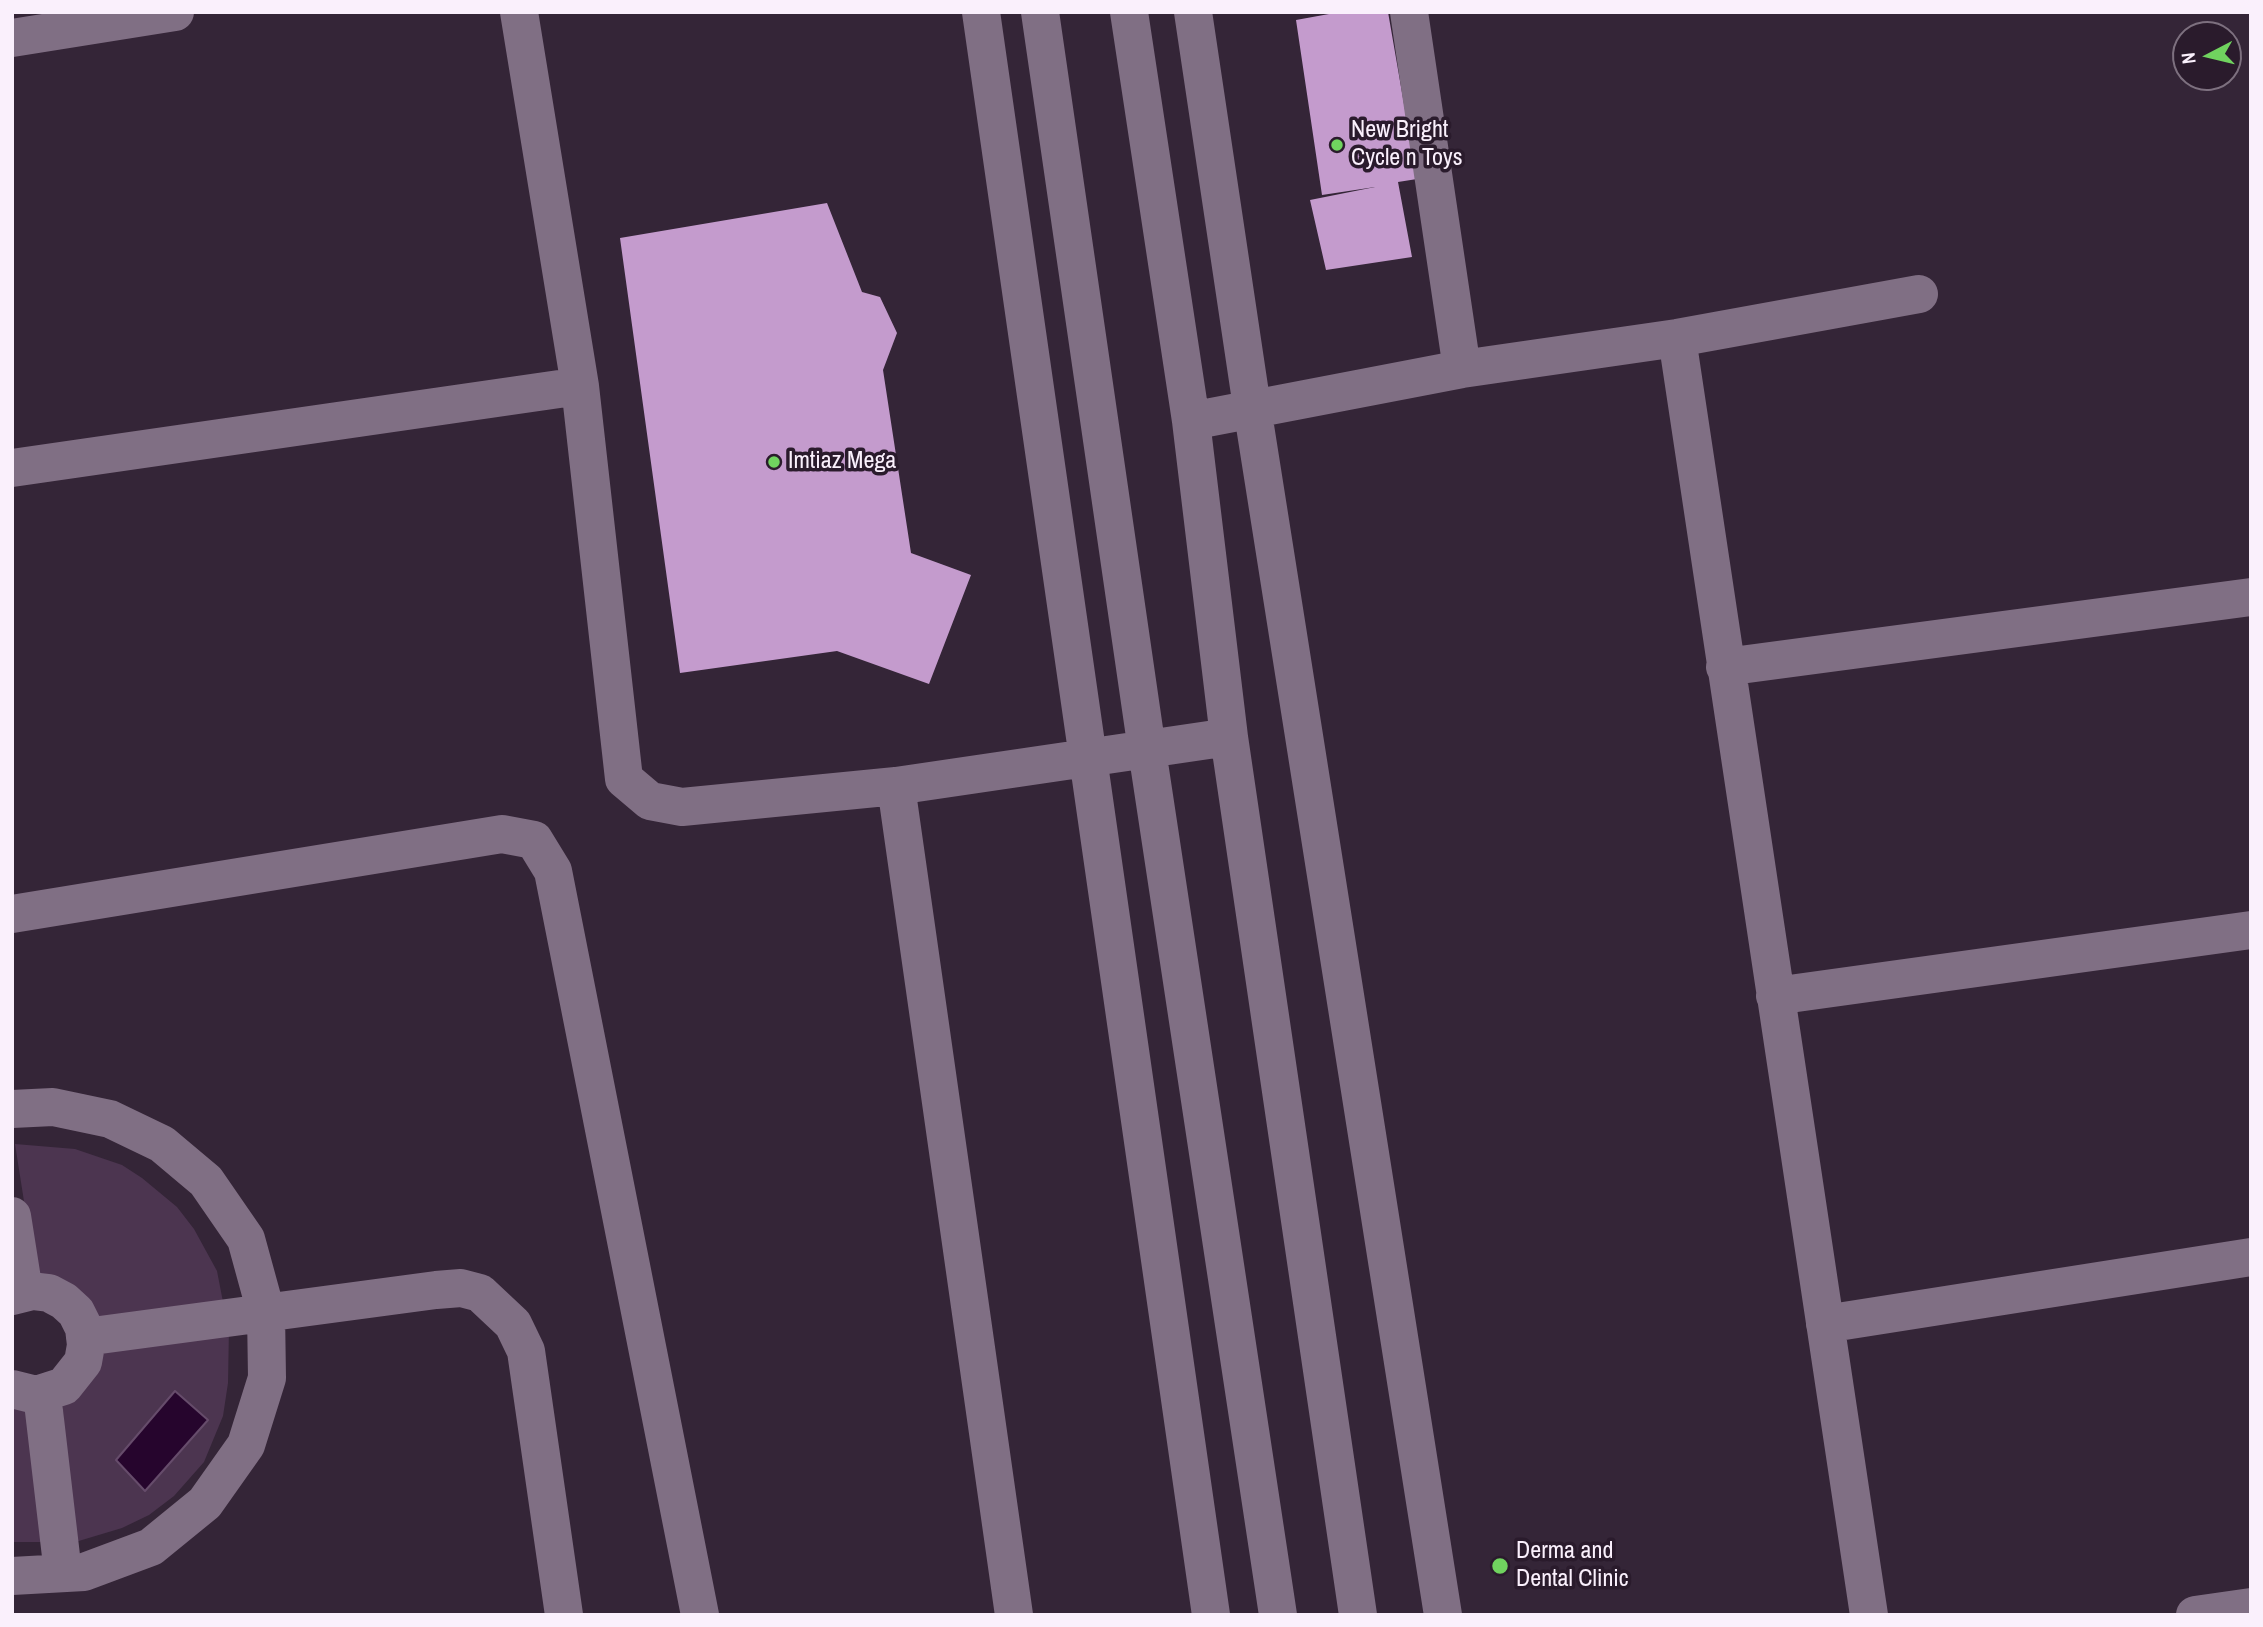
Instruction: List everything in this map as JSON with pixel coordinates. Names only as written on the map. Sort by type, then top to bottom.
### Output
[{"type":"street","points":[[12,38],[175,12]]},
{"type":"street","points":[[519,12],[580,386],[624,779],[650,801],[682,807],[896,786],[1229,737]]},
{"type":"street","points":[[981,12],[1211,1615]]},
{"type":"street","points":[[1040,12],[1146,750],[1279,1615]]},
{"type":"street","points":[[1129,12],[1191,421],[1229,737],[1357,1615]]},
{"type":"street","points":[[1193,12],[1252,407],[1443,1615]]},
{"type":"street","points":[[1409,12],[1462,369]]},
{"type":"street","points":[[1191,421],[1252,407],[1462,369],[1677,338],[1919,294]]},
{"type":"street","points":[[1677,338],[1869,1615]]},
{"type":"street","points":[[12,468],[580,386]]},
{"type":"street","points":[[1725,667],[2251,597]]},
{"type":"street","points":[[896,786],[1014,1615]]},
{"type":"street","points":[[12,914],[502,834],[534,840],[553,871],[700,1615]]},
{"type":"street","points":[[1775,996],[2251,930]]},
{"type":"street","points":[[12,1109],[53,1107],[110,1119],[162,1144],[206,1181],[246,1240],[266,1312],[267,1378],[246,1445],[205,1503],[151,1547],[85,1572],[12,1576]]},
{"type":"street","points":[[12,1216],[18,1294],[49,1293],[64,1301],[76,1312],[85,1337],[82,1362],[75,1375],[64,1386],[27,1392],[63,1573]]},
{"type":"street","points":[[1825,1324],[2251,1257]]},
{"type":"street","points":[[85,1337],[461,1288],[480,1293],[513,1324],[526,1351],[564,1615]]},
{"type":"street","points":[[2195,1615],[2251,1607]]},
{"type":"shaded area","points":[[15,1144],[75,1149],[122,1165],[142,1178],[177,1207],[194,1229],[217,1271],[223,1302],[89,1322],[37,1284]]},
{"type":"shaded area","points":[[229,1328],[228,1383],[223,1416],[204,1462],[174,1496],[149,1515],[122,1528],[72,1543],[62,1396],[94,1350]]},
{"type":"shaded area","points":[[175,1391],[208,1420],[145,1491],[116,1460]]},
{"type":"shaded area","points":[[12,1396],[30,1402],[49,1542],[12,1542]]},
{"type":"building","points":[[1340,12],[1388,12],[1417,179],[1398,182],[1412,257],[1326,270],[1310,200],[1375,187],[1322,195],[1296,20]]},
{"type":"building","name":"Imtiaz Mega","points":[[827,203],[862,292],[880,297],[897,333],[883,370],[911,553],[971,575],[929,684],[837,651],[680,673],[620,238]]},
{"type":"place","name":"New Bright Cycle n Toys","points":[[1337,145]]},
{"type":"place","name":"Imtiaz Mega","points":[[774,462]]},
{"type":"place","name":"Derma and Dental Clinic","points":[[1500,1566]]}]
